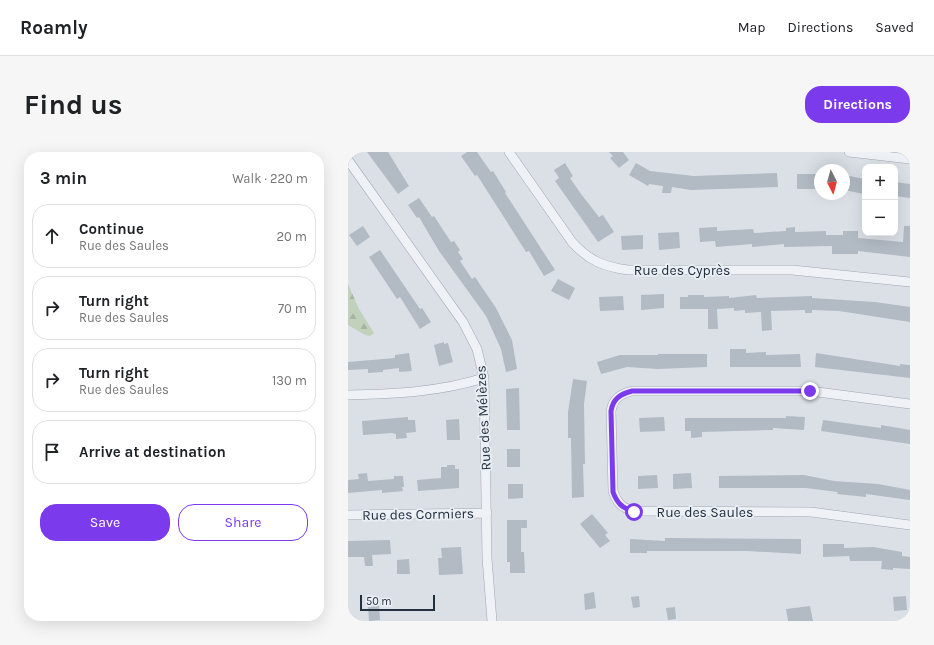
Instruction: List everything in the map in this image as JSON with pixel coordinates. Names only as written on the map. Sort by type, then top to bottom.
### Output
[{"type":"street","name":"Rue des Cyprès","points":[[509,152],[572,242],[582,253],[592,260],[609,267],[628,270],[811,271],[910,282]]},
{"type":"street","points":[[849,152],[910,159]]},
{"type":"street","name":"Rue des Mélèzes","points":[[348,160],[463,322],[477,349],[484,378],[487,558],[492,621]]},
{"type":"street","points":[[348,395],[417,392],[465,384],[484,378]]},
{"type":"street","name":"Rue des Saules","points":[[910,404],[810,391],[632,391],[621,394],[612,402],[611,411],[613,492],[617,503],[625,509],[634,512],[811,512],[910,526]]},
{"type":"street","name":"Rue des Cormiers","points":[[348,515],[487,513]]},
{"type":"green space","points":[[348,284],[359,309],[374,333],[370,336],[365,335],[348,325]]},
{"type":"building","points":[[367,152],[388,152],[409,186],[398,194]]},
{"type":"building","points":[[467,152],[477,152],[491,172],[493,171],[506,192],[505,193],[555,270],[544,276],[529,251],[526,252],[477,175],[475,176],[461,156]]},
{"type":"building","points":[[609,152],[623,152],[629,160],[619,168],[610,158],[613,156]]},
{"type":"building","points":[[565,163],[573,176],[570,178],[581,194],[599,217],[603,215],[614,232],[598,242],[555,181],[559,178],[554,170]]},
{"type":"building","points":[[636,163],[650,171],[694,176],[777,173],[778,187],[691,190],[672,187],[671,193],[662,193],[663,186],[649,184],[648,186],[629,175]]},
{"type":"building","points":[[797,174],[814,174],[814,189],[797,189]]},
{"type":"building","points":[[850,176],[862,178],[862,194],[850,191]]},
{"type":"building","points":[[898,182],[910,184],[910,198],[898,196]]},
{"type":"building","points":[[419,198],[432,217],[434,216],[451,242],[454,241],[460,250],[458,252],[463,259],[460,261],[472,279],[475,277],[496,308],[512,340],[517,369],[506,372],[501,349],[486,316],[439,251],[419,217],[417,218],[408,205]]},
{"type":"building","points":[[363,226],[370,237],[357,246],[349,235]]},
{"type":"building","points":[[904,226],[910,226],[910,257],[858,251],[858,254],[832,254],[832,246],[784,247],[784,244],[752,247],[752,244],[716,247],[715,241],[700,242],[699,228],[717,227],[717,231],[753,229],[754,233],[786,231],[786,228],[795,227],[795,232],[826,231],[826,235],[843,235],[843,231],[858,231],[858,238],[903,242]]},
{"type":"building","points":[[679,232],[680,248],[659,250],[658,233]]},
{"type":"building","points":[[643,235],[643,249],[622,250],[621,236]]},
{"type":"building","points":[[380,250],[420,309],[422,308],[431,322],[420,329],[400,297],[397,299],[369,257]]},
{"type":"building","points":[[558,279],[575,288],[569,300],[551,291]]},
{"type":"building","points":[[664,294],[664,308],[641,310],[641,295]]},
{"type":"building","points":[[688,295],[704,295],[704,297],[729,296],[729,298],[756,295],[757,298],[812,296],[812,298],[875,302],[910,307],[910,322],[839,311],[812,310],[812,313],[805,313],[805,310],[771,311],[772,330],[762,331],[761,312],[745,313],[745,310],[734,311],[734,308],[717,309],[718,329],[708,329],[708,309],[680,309],[680,297],[688,297]]},
{"type":"building","points":[[623,296],[624,310],[600,311],[599,297]]},
{"type":"building","points":[[444,342],[444,344],[448,343],[453,362],[439,366],[434,345]]},
{"type":"building","points":[[730,349],[746,349],[746,353],[766,352],[766,355],[800,354],[801,367],[730,367]]},
{"type":"building","points":[[409,353],[412,371],[399,372],[399,368],[383,370],[383,372],[368,373],[368,369],[348,370],[348,362],[395,358],[395,355]]},
{"type":"building","points":[[816,353],[900,366],[900,364],[910,365],[910,378],[815,367]]},
{"type":"building","points":[[707,354],[707,367],[658,369],[627,367],[601,374],[597,362],[620,355]]},
{"type":"building","points":[[573,379],[587,381],[584,404],[584,497],[572,498],[571,438],[568,438],[568,412]]},
{"type":"building","points":[[519,388],[520,430],[507,430],[506,389]]},
{"type":"building","points":[[786,416],[805,417],[804,430],[773,428],[773,430],[702,432],[702,437],[691,438],[691,431],[685,431],[685,418],[786,418]]},
{"type":"building","points":[[408,417],[408,420],[415,420],[416,432],[406,433],[407,438],[396,439],[396,434],[392,433],[363,435],[362,421]]},
{"type":"building","points":[[664,417],[665,431],[640,432],[639,418]]},
{"type":"building","points":[[459,419],[460,440],[447,440],[446,420]]},
{"type":"building","points":[[823,420],[881,428],[881,425],[910,430],[910,444],[821,431]]},
{"type":"building","points":[[507,449],[520,449],[520,467],[507,467]]},
{"type":"building","points":[[447,465],[455,465],[455,469],[459,469],[459,488],[418,491],[417,480],[441,478],[441,467],[447,467]]},
{"type":"building","points":[[367,473],[368,481],[394,479],[394,476],[403,476],[403,491],[382,493],[382,490],[348,493],[348,480],[359,479],[358,474]]},
{"type":"building","points":[[691,473],[692,488],[673,489],[673,474]]},
{"type":"building","points":[[657,475],[658,488],[638,489],[638,476]]},
{"type":"building","points":[[804,475],[834,481],[878,484],[910,490],[910,500],[866,494],[866,497],[837,494],[838,492],[806,488],[719,488],[719,476]]},
{"type":"building","points":[[508,484],[523,484],[523,498],[508,499]]},
{"type":"building","points":[[592,514],[608,533],[605,535],[610,541],[600,548],[580,524]]},
{"type":"building","points":[[507,520],[527,520],[527,528],[521,528],[521,552],[524,552],[525,573],[510,573],[510,562],[507,562]]},
{"type":"building","points":[[665,538],[801,539],[801,554],[746,551],[647,551],[647,553],[630,553],[630,539],[665,541]]},
{"type":"building","points":[[390,540],[391,554],[372,555],[373,566],[365,566],[364,557],[348,557],[348,541]]},
{"type":"building","points":[[823,544],[844,544],[844,548],[873,547],[902,552],[902,556],[910,557],[910,569],[881,569],[882,561],[850,561],[849,556],[823,557]]},
{"type":"building","points":[[461,547],[463,574],[439,575],[438,558],[442,558],[441,548]]},
{"type":"building","points":[[409,559],[410,574],[397,574],[397,560]]},
{"type":"building","points":[[594,592],[596,608],[585,610],[584,594]]},
{"type":"building","points":[[639,596],[640,607],[633,608],[631,597]]},
{"type":"building","points":[[906,596],[907,610],[894,611],[893,597]]},
{"type":"building","points":[[379,606],[380,620],[369,621],[368,607]]},
{"type":"building","points":[[810,606],[813,621],[788,621],[786,609]]},
{"type":"building","points":[[675,607],[676,619],[668,620],[666,608]]},
{"type":"route","points":[[634,512],[625,509],[617,503],[613,492],[611,411],[612,402],[621,394],[632,391],[810,391]]}]
